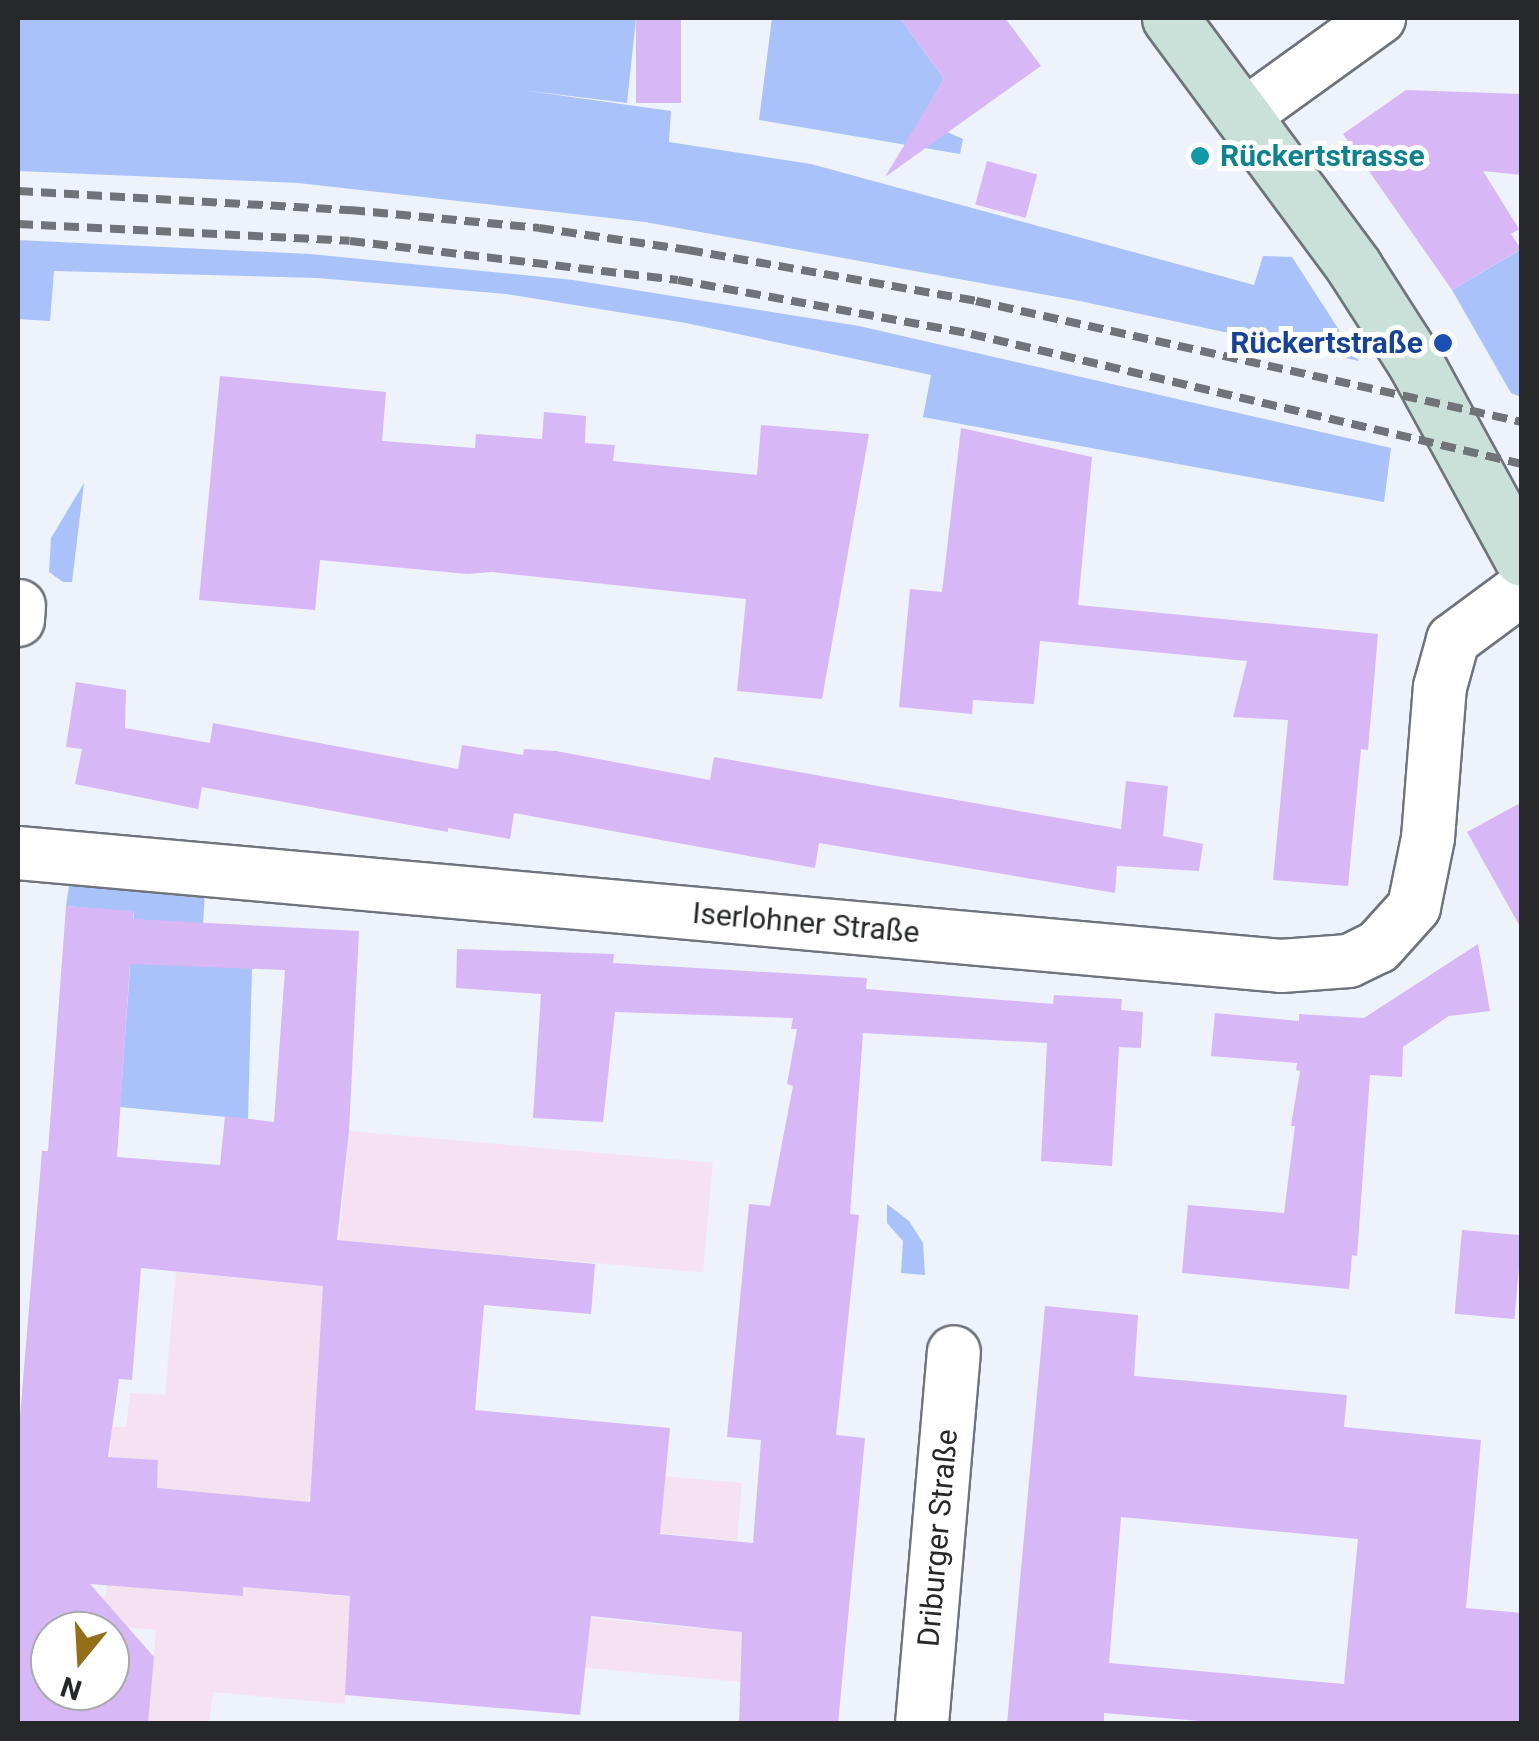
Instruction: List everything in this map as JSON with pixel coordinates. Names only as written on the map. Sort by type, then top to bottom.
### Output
[{"type":"main road","points":[[1170,18],[1354,267],[1415,362],[1522,558]]},
{"type":"street","points":[[1243,116],[1379,18]]},
{"type":"street","name":"Iserlohner Straße","points":[[18,853],[1302,967],[1349,961],[1378,947],[1399,929],[1414,906],[1428,838],[1440,687],[1453,640],[1522,589]]},
{"type":"street","points":[[18,620],[19,606]]},
{"type":"street","name":"Driburger Straße","points":[[922,1724],[954,1352]]},
{"type":"shaded area","points":[[18,18],[636,18],[627,103],[522,90],[671,111],[669,142],[811,164],[1254,285],[1263,256],[1292,257],[1359,361],[1080,301],[645,222],[298,183],[18,171]]},
{"type":"shaded area","points":[[772,18],[900,18],[944,79],[920,120],[963,139],[960,154],[759,120]]},
{"type":"shaded area","points":[[18,240],[310,254],[573,280],[859,326],[1391,448],[1384,502],[923,417],[931,375],[686,323],[506,294],[318,278],[54,271],[50,321],[18,319]]},
{"type":"shaded area","points":[[1522,251],[1521,397],[1511,393],[1452,290]]},
{"type":"shaded area","points":[[84,483],[72,582],[63,582],[49,572],[51,538]]},
{"type":"shaded area","points":[[70,879],[205,891],[203,924],[252,968],[248,1119],[120,1107],[134,912],[66,906]]},
{"type":"shaded area","points":[[349,1131],[713,1163],[703,1272],[339,1241]]},
{"type":"shaded area","points":[[887,1204],[909,1221],[923,1243],[925,1275],[901,1273],[903,1241],[887,1223]]},
{"type":"shaded area","points":[[176,1272],[323,1286],[314,1445],[742,1483],[737,1541],[309,1496],[308,1502],[157,1488],[158,1460],[110,1457],[112,1427],[126,1427],[130,1393],[165,1395]]},
{"type":"shaded area","points":[[107,1577],[184,1591],[242,1596],[243,1587],[699,1628],[746,1584],[742,1682],[348,1646],[345,1704],[213,1692],[209,1723],[96,1723],[121,1711],[130,1711],[130,1707],[150,1697],[156,1630],[130,1627],[130,1611],[97,1611],[98,1596],[106,1597]]},
{"type":"building","points":[[636,18],[681,18],[681,103],[636,103]]},
{"type":"building","points":[[900,18],[1005,18],[1041,66],[885,177],[944,79]]},
{"type":"building","points":[[1406,90],[1522,94],[1522,175],[1483,171],[1519,229],[1511,234],[1521,249],[1452,290],[1343,134]]},
{"type":"building","points":[[987,161],[1037,174],[1026,218],[975,204]]},
{"type":"building","points":[[220,376],[386,392],[382,441],[475,448],[476,434],[542,439],[544,412],[586,416],[585,443],[615,445],[613,461],[757,475],[761,425],[869,434],[822,699],[737,691],[746,599],[492,572],[467,574],[320,560],[315,610],[199,600]]},
{"type":"building","points":[[961,428],[1092,457],[1078,605],[1378,634],[1368,750],[1361,749],[1348,886],[1273,880],[1288,720],[1233,717],[1247,661],[1040,641],[1034,704],[973,700],[972,714],[899,707],[910,589],[942,592]]},
{"type":"building","points":[[76,682],[126,690],[125,728],[210,743],[213,723],[458,769],[462,745],[523,755],[524,749],[556,751],[710,780],[714,757],[1121,829],[1126,781],[1168,786],[1163,836],[1203,844],[1199,871],[1117,866],[1115,893],[819,843],[815,868],[514,813],[510,839],[448,828],[448,832],[202,787],[198,809],[75,784],[82,749],[66,747]]},
{"type":"building","points":[[1522,802],[1522,930],[1467,832]]},
{"type":"building","points":[[66,906],[134,911],[133,919],[359,931],[349,1131],[337,1240],[595,1264],[591,1314],[484,1305],[475,1410],[670,1428],[660,1534],[753,1543],[761,1440],[727,1437],[749,1204],[770,1206],[793,1086],[787,1084],[797,1029],[791,1029],[793,1018],[615,1012],[603,1122],[533,1118],[541,994],[456,988],[457,949],[614,954],[613,963],[867,978],[866,989],[1053,1004],[1054,995],[1122,999],[1121,1010],[1143,1012],[1141,1048],[1119,1047],[1112,1166],[1041,1161],[1047,1043],[863,1033],[850,1214],[859,1215],[836,1435],[865,1438],[838,1724],[739,1724],[742,1632],[591,1616],[580,1715],[345,1695],[350,1596],[243,1587],[243,1596],[90,1584],[114,1611],[30,1611],[30,1711],[130,1711],[130,1630],[154,1657],[148,1724],[18,1724],[18,1441],[42,1151],[48,1151]],"holes":[[[130,964],[285,970],[274,1122],[225,1116],[220,1165],[117,1157]],[[141,1268],[323,1286],[310,1502],[157,1488],[158,1460],[108,1457],[119,1379],[132,1380]]]},
{"type":"building","points":[[1478,944],[1490,1011],[1449,1016],[1403,1047],[1402,1077],[1370,1075],[1357,1256],[1352,1255],[1349,1289],[1182,1273],[1188,1205],[1284,1213],[1300,1071],[1296,1070],[1297,1063],[1211,1056],[1215,1013],[1299,1021],[1299,1014],[1364,1018]]},
{"type":"building","points":[[1462,1230],[1522,1235],[1514,1319],[1455,1314]]},
{"type":"building","points":[[1045,1306],[1138,1315],[1134,1376],[1347,1395],[1344,1427],[1481,1440],[1466,1608],[1522,1613],[1522,1724],[1236,1724],[1104,1713],[1104,1724],[1007,1724]],"holes":[[[1121,1517],[1358,1539],[1344,1684],[1109,1663]]]},
{"type":"railway","points":[[18,191],[350,210],[539,228],[688,250],[976,301],[1522,422]]},
{"type":"railway","points":[[18,224],[350,241],[678,280],[971,334],[1522,464]]},
{"type":"place","name":"Rückertstrasse","points":[[1200,156]]},
{"type":"place","name":"Rückertstraße","points":[[1443,343]]}]
